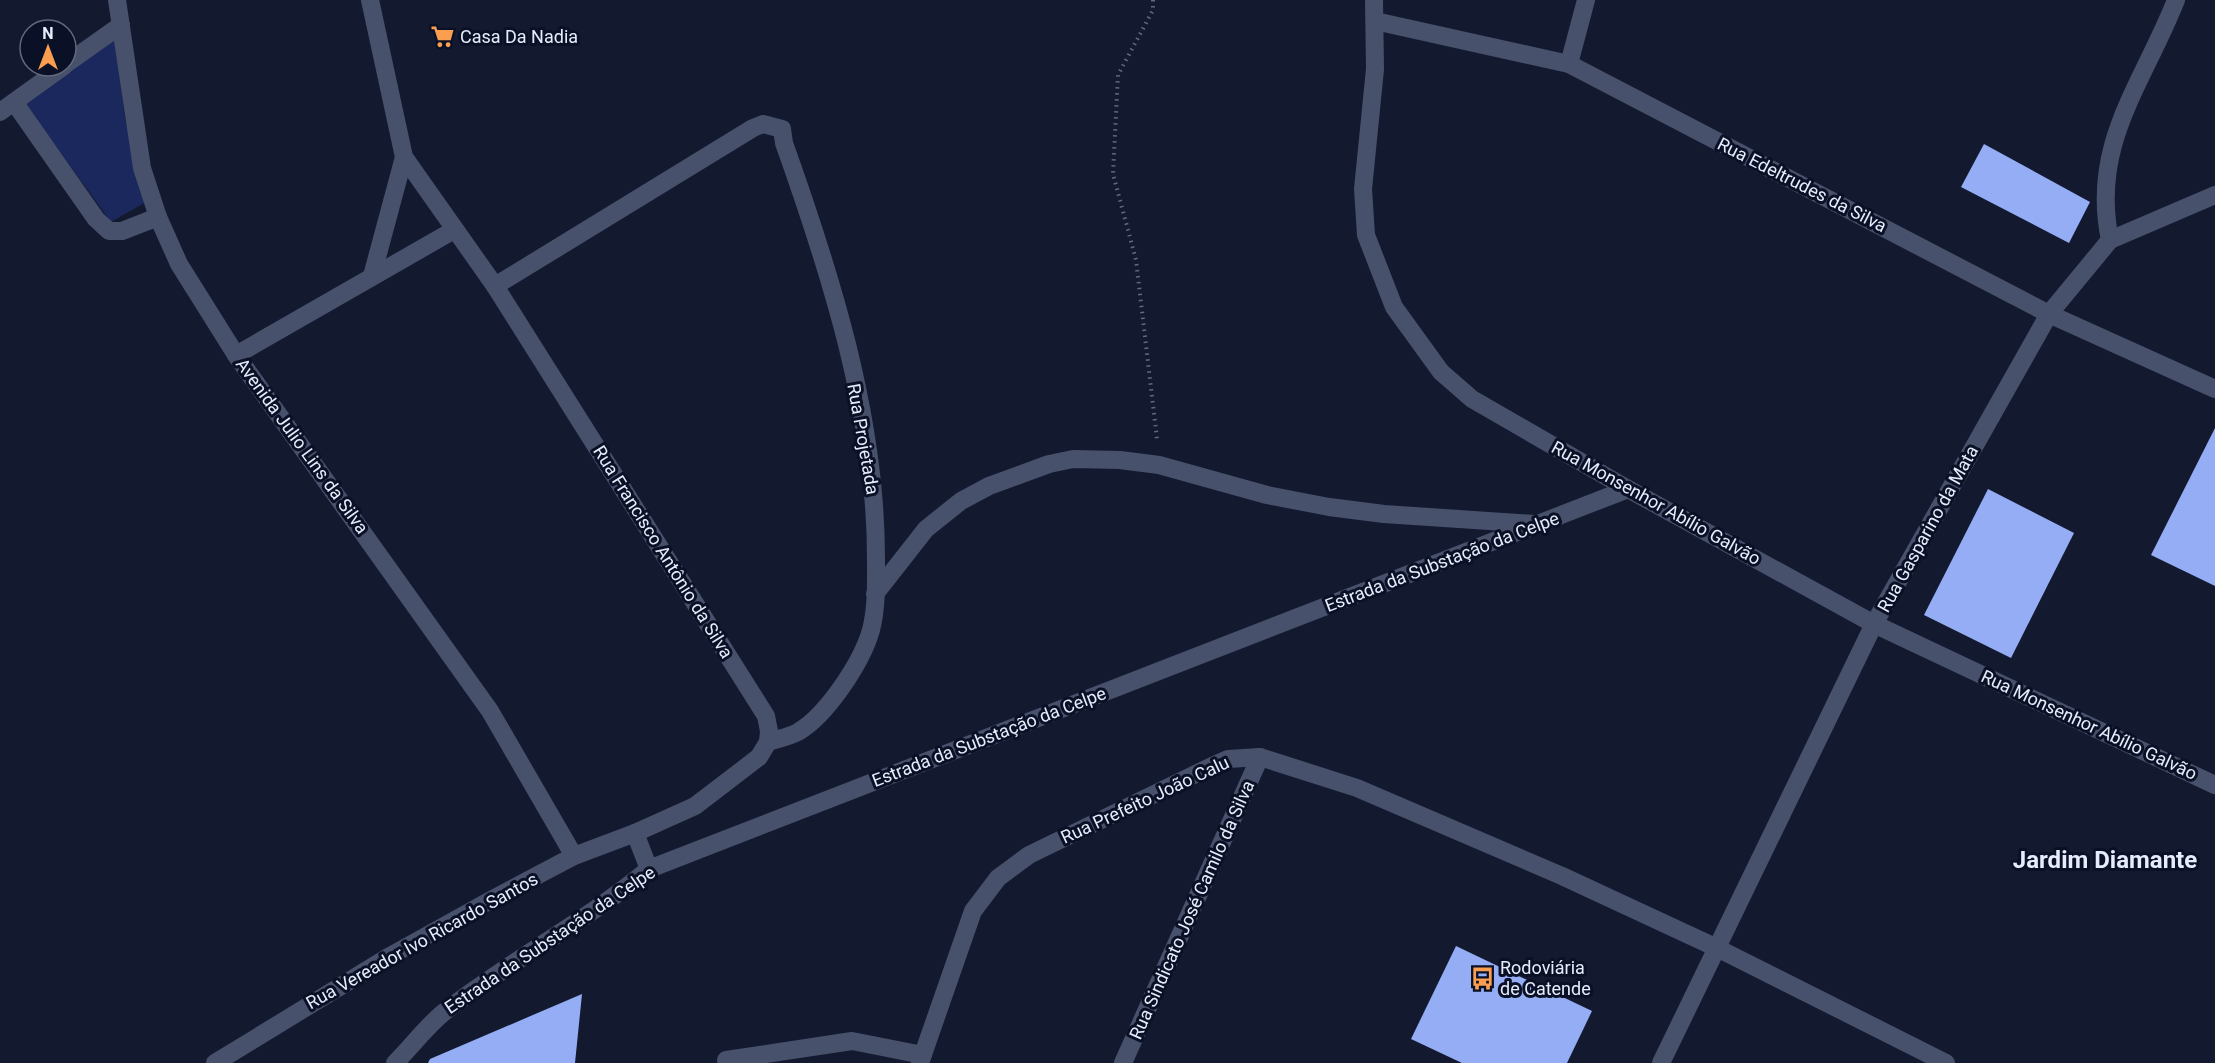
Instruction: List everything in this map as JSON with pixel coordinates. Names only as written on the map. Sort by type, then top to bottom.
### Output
[{"type":"street","name":"Avenida Julio Lins da Silva","points":[[117,0],[142,168],[158,217],[179,264],[236,355],[490,711],[574,856]]},
{"type":"street","points":[[370,0],[404,157],[372,276]]},
{"type":"street","name":"Rua Monsenhor Abílio Galvão","points":[[1374,0],[1374,69],[1363,216],[1366,235],[1377,269],[1394,308],[1441,372],[1472,399],[1628,489],[1874,624],[2215,785]]},
{"type":"street","points":[[1569,64],[1586,0]]},
{"type":"street","points":[[2176,0],[2128,102],[2107,164],[2104,204],[2110,240],[2215,195]]},
{"type":"street","name":"Rua Edeltrudes da Silva","points":[[1375,21],[1569,64],[2049,314],[2215,389]]},
{"type":"street","points":[[78,56],[121,25]]},
{"type":"street","points":[[47,78],[7,107],[96,219],[109,231],[122,231],[158,217]]},
{"type":"street","name":"Rua Projetada","points":[[495,286],[753,128],[763,124],[782,129],[784,143],[818,240],[857,394],[874,499],[874,594],[871,630],[858,661],[846,678],[828,703],[807,725],[797,733],[768,742]]},
{"type":"street","name":"Rua Francisco Antônio da Silva","points":[[404,157],[495,286],[766,716],[769,731],[768,742]]},
{"type":"street","points":[[236,355],[454,230]]},
{"type":"street","name":"Rua Gasparino da Mata","points":[[1661,1063],[1874,624],[2049,314],[2110,240]]},
{"type":"street","points":[[874,594],[940,515],[989,486],[1049,464],[1073,459],[1120,460],[1159,465],[1268,495],[1329,507],[1384,514],[1538,524]]},
{"type":"street","name":"Estrada da Substação da Celpe","points":[[395,1063],[441,1014],[527,954],[599,908],[649,869],[1628,489]]},
{"type":"street","points":[[649,869],[635,833],[695,806],[759,757],[768,742]]},
{"type":"street","name":"Rua Prefeito João Calu","points":[[922,1059],[973,911],[998,878],[1029,855],[1209,767],[1228,759],[1260,757],[1357,788],[1562,876],[1717,948],[1946,1063]]},
{"type":"street","name":"Rua Sindicato José Camilo da Silva","points":[[1123,1063],[1260,757]]},
{"type":"street","name":"Rua Vereador Ivo Ricardo Santos","points":[[215,1063],[390,956],[574,856],[635,833]]},
{"type":"street","points":[[726,1060],[852,1041],[922,1059]]},
{"type":"path","points":[[1153,0],[1153,10],[1118,75],[1113,174],[1136,260],[1159,465]]},
{"type":"shaded area","points":[[115,35],[125,119],[146,202],[111,222],[23,101],[55,78],[78,78],[78,62]]},
{"type":"building","points":[[1984,144],[2090,202],[2069,243],[1961,187]]},
{"type":"building","points":[[2215,428],[2215,586],[2151,555]]},
{"type":"building","points":[[1988,489],[2074,533],[2011,658],[1924,615]]},
{"type":"building","name":"Rodoviária de Catende","points":[[1456,946],[1592,1011],[1567,1063],[1462,1063],[1411,1039]]},
{"type":"building","points":[[582,994],[575,1063],[428,1063],[430,1059]]},
{"type":"place","name":"Casa Da Nadia","points":[[442,37]]},
{"type":"place","name":"Rodoviária de Catende","points":[[1482,978]]},
{"type":"district","name":"Jardim Diamante","points":[[2105,860]]}]
